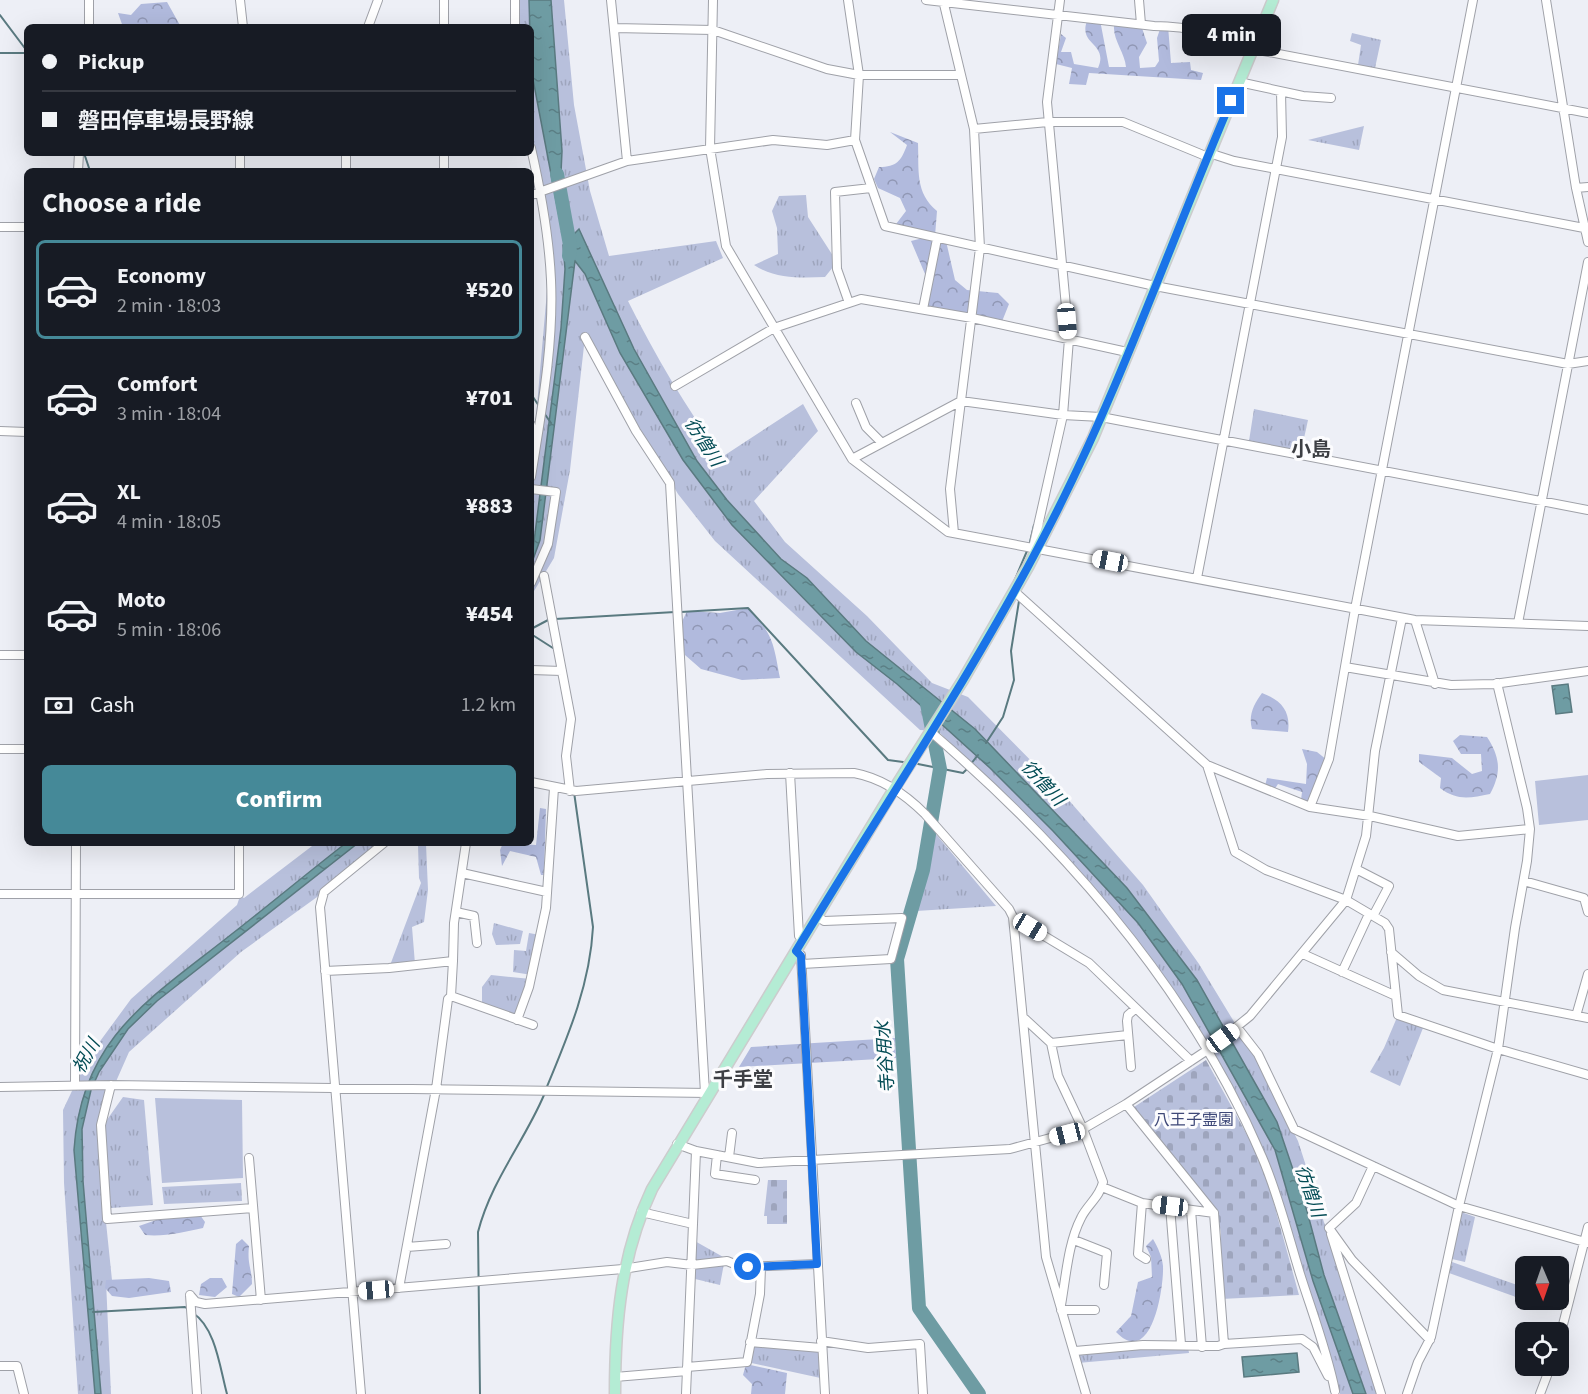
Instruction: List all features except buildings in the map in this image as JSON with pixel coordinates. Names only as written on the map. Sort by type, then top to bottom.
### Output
[{"type":"main road","points":[[615,1394],[617,1306],[623,1269],[641,1212],[707,1093],[931,732],[1014,591],[1101,417],[1273,0]]},
{"type":"street","points":[[89,0],[89,24]]},
{"type":"street","points":[[240,0],[243,24]]},
{"type":"street","points":[[369,24],[378,0]]},
{"type":"street","points":[[444,0],[444,24]]},
{"type":"street","points":[[514,24],[515,0]]},
{"type":"street","points":[[611,0],[627,161]]},
{"type":"street","points":[[713,0],[710,148],[726,246],[852,459],[948,532],[1414,620],[1588,626]]},
{"type":"street","points":[[848,0],[859,75],[855,140],[885,226],[1155,286],[1568,364],[1588,360]]},
{"type":"street","points":[[926,0],[1141,24],[1185,26],[1209,32],[1253,50],[1588,113]]},
{"type":"street","points":[[1035,549],[1063,415],[1069,339],[1064,265],[1047,102],[1060,0]]},
{"type":"street","points":[[1139,0],[1141,24]]},
{"type":"street","points":[[1310,807],[1329,759],[1355,609],[1384,469],[1473,0]]},
{"type":"street","points":[[1546,0],[1576,188],[1588,242]]},
{"type":"street","points":[[945,1],[974,129],[980,248],[950,489],[954,533]]},
{"type":"street","points":[[614,28],[713,30],[827,69],[859,75],[961,75]]},
{"type":"street","points":[[1239,82],[1281,92],[1331,98]]},
{"type":"street","points":[[1197,578],[1282,137],[1281,92]]},
{"type":"street","points":[[974,129],[1048,120],[1124,122],[1208,155],[1584,228]]},
{"type":"street","points":[[534,194],[627,161],[772,140],[827,145],[855,140]]},
{"type":"street","points":[[533,156],[541,190],[549,251],[551,312],[534,448]]},
{"type":"street","points":[[1576,188],[1588,187]]},
{"type":"street","points":[[849,303],[837,269],[835,192],[871,188]]},
{"type":"street","points":[[0,227],[24,227]]},
{"type":"street","points":[[922,309],[937,239]]},
{"type":"street","points":[[1518,623],[1588,261]]},
{"type":"street","points":[[675,386],[774,328],[861,299],[972,318],[1127,352]]},
{"type":"street","points":[[0,1087],[107,1085],[707,1093],[670,483],[636,431],[585,337]]},
{"type":"street","points":[[852,459],[961,401],[1063,415],[1101,417],[1384,469],[1588,510]]},
{"type":"street","points":[[856,403],[866,427],[881,442]]},
{"type":"street","points":[[0,431],[24,432]]},
{"type":"street","points":[[534,489],[556,492],[548,544],[534,576]]},
{"type":"street","points":[[544,576],[571,719],[566,756],[570,791]]},
{"type":"street","points":[[1014,591],[1207,765],[1310,807],[1370,816],[1458,836],[1530,829]]},
{"type":"street","points":[[677,1144],[696,1151],[758,1163],[1010,1149],[1083,1129],[1126,1104],[1208,1049],[1237,1027],[1303,954],[1346,900],[1370,816],[1373,766],[1402,618]]},
{"type":"street","points":[[1414,620],[1435,684]]},
{"type":"street","points":[[0,655],[24,655]]},
{"type":"street","points":[[1345,667],[1435,684],[1497,683],[1588,671]]},
{"type":"street","points":[[534,669],[562,672]]},
{"type":"street","points":[[1407,1394],[1418,1362],[1430,1340],[1459,1206],[1498,1049],[1503,1002],[1524,881],[1530,829],[1497,683]]},
{"type":"street","points":[[931,732],[979,774],[1108,908],[1162,979],[1208,1049],[1263,1159],[1336,1392]]},
{"type":"street","points":[[0,749],[24,749]]},
{"type":"street","points":[[1207,765],[1235,852],[1266,870],[1346,900],[1389,929],[1398,1015],[1498,1049],[1588,1075]]},
{"type":"street","points":[[790,773],[799,936],[803,939]]},
{"type":"street","points":[[534,783],[570,791],[790,773],[860,774],[894,789],[913,801],[925,814],[1009,909],[1013,917],[1025,1019],[1046,1257],[1086,1394]]},
{"type":"street","points":[[517,1020],[529,987],[547,892],[554,788]]},
{"type":"street","points":[[75,1085],[76,846]]},
{"type":"street","points":[[0,894],[239,894],[239,846]]},
{"type":"street","points":[[361,1394],[320,907],[322,896],[380,846]]},
{"type":"street","points":[[399,1288],[436,1089],[448,999],[451,996],[456,912],[466,846]]},
{"type":"street","points":[[1342,972],[1371,915],[1389,886],[1356,869]]},
{"type":"street","points":[[462,873],[547,892]]},
{"type":"street","points":[[1524,881],[1584,898],[1588,912]]},
{"type":"street","points":[[456,912],[474,916],[477,943]]},
{"type":"street","points":[[802,964],[891,959],[902,918],[824,921],[817,916]]},
{"type":"street","points":[[1013,917],[1089,963],[1191,1061]]},
{"type":"street","points":[[796,951],[801,956],[802,964],[825,1394]]},
{"type":"street","points":[[1391,952],[1419,976],[1443,990],[1588,1018]]},
{"type":"street","points":[[1303,954],[1396,996]]},
{"type":"street","points":[[325,971],[389,968],[453,961]]},
{"type":"street","points":[[1576,1016],[1588,974]]},
{"type":"street","points":[[451,996],[533,1025]]},
{"type":"street","points":[[1131,1067],[1126,1021],[1128,1015],[1135,1009]]},
{"type":"street","points":[[1025,1019],[1052,1043],[1058,1076],[1083,1129],[1103,1182],[1081,1218],[1074,1240],[1061,1309]]},
{"type":"street","points":[[1237,1027],[1258,1054],[1294,1129],[1459,1206],[1586,1242]]},
{"type":"street","points":[[1052,1043],[1128,1035]]},
{"type":"street","points":[[107,1085],[101,1125],[107,1219],[253,1208]]},
{"type":"street","points":[[1126,1104],[1214,1214],[1224,1344]]},
{"type":"street","points":[[729,1157],[732,1133]]},
{"type":"street","points":[[686,1394],[696,1151]]},
{"type":"street","points":[[717,1155],[715,1174],[755,1180]]},
{"type":"street","points":[[249,1158],[261,1300]]},
{"type":"street","points":[[1329,1228],[1356,1203],[1373,1166]]},
{"type":"street","points":[[1102,1187],[1142,1203],[1214,1214]]},
{"type":"street","points":[[1142,1203],[1138,1254],[1146,1259]]},
{"type":"street","points":[[1170,1206],[1181,1344]]},
{"type":"street","points":[[1191,1210],[1202,1347]]},
{"type":"street","points":[[641,1212],[693,1224]]},
{"type":"street","points":[[1564,1322],[1588,1227]]},
{"type":"street","points":[[1329,1228],[1352,1260],[1430,1340]]},
{"type":"street","points":[[1329,1228],[1381,1394]]},
{"type":"street","points":[[1074,1240],[1107,1253],[1104,1285]]},
{"type":"street","points":[[407,1247],[446,1245]]},
{"type":"street","points":[[197,1394],[190,1294],[196,1302],[205,1304],[623,1269],[667,1262],[692,1265],[727,1261],[742,1267],[817,1264]]},
{"type":"street","points":[[615,1377],[747,1362],[760,1294],[761,1267]]},
{"type":"street","points":[[1061,1309],[1095,1310]]},
{"type":"street","points":[[1075,1351],[1181,1344],[1188,1347],[1202,1347],[1302,1339],[1313,1347],[1336,1392]]},
{"type":"street","points":[[750,1342],[868,1348],[920,1344],[923,1394]]},
{"type":"street","points":[[0,1366],[17,1366],[24,1394]]},
{"type":"street","points":[[1540,1394],[1547,1376]]},
{"type":"green space","points":[[512,0],[564,0],[574,105],[590,191],[609,256],[716,241],[723,258],[628,301],[672,381],[722,457],[803,404],[818,431],[754,501],[785,542],[867,616],[932,683],[968,697],[1059,789],[1143,885],[1199,964],[1256,1058],[1298,1141],[1379,1394],[1340,1394],[1272,1186],[1221,1074],[1170,992],[1020,811],[938,731],[920,730],[715,541],[678,494],[585,337],[570,470],[554,558],[534,591],[534,440],[551,245],[534,153],[534,24],[513,24]]},
{"type":"green space","points":[[167,2],[179,24],[122,24],[118,13],[131,15],[141,4]]},
{"type":"green space","points":[[1100,20],[1109,67],[1126,67],[1115,36],[1114,26],[1121,24],[1142,28],[1147,43],[1139,57],[1140,68],[1155,67],[1159,61],[1157,38],[1160,29],[1168,26],[1171,63],[1190,62],[1191,70],[1203,73],[1201,80],[1089,73],[1086,85],[1069,84],[1072,68],[1056,64],[1061,34],[1066,38],[1061,52],[1071,52],[1074,64],[1098,68],[1100,53],[1089,40],[1085,29],[1087,21]]},
{"type":"green space","points":[[1352,33],[1381,40],[1375,68],[1358,65],[1361,45],[1350,41]]},
{"type":"green space","points":[[1364,126],[1359,150],[1308,140]]},
{"type":"green space","points":[[890,132],[918,143],[922,189],[925,197],[937,211],[935,236],[893,228],[906,211],[900,198],[878,188],[874,179],[879,167],[890,166],[898,162],[907,145]]},
{"type":"green space","points":[[806,195],[808,217],[837,262],[825,277],[779,275],[754,265],[778,254],[777,228],[772,211],[779,196]]},
{"type":"green space","points":[[927,237],[946,241],[955,280],[967,290],[998,293],[1009,304],[1001,324],[939,312],[929,306],[928,281],[911,241]]},
{"type":"green space","points":[[1254,409],[1308,420],[1301,452],[1249,441]]},
{"type":"green space","points":[[748,608],[768,633],[776,656],[780,678],[742,680],[701,669],[685,655],[679,628],[687,611],[720,613]]},
{"type":"green space","points":[[1262,693],[1283,707],[1288,718],[1288,732],[1252,729],[1252,710]]},
{"type":"green space","points":[[1460,735],[1487,737],[1495,751],[1498,772],[1490,794],[1470,797],[1452,795],[1440,788],[1441,778],[1419,762],[1419,754],[1452,758],[1472,774],[1482,771],[1481,754],[1461,754],[1453,741]]},
{"type":"green space","points":[[1302,749],[1317,752],[1327,760],[1310,803],[1301,800],[1302,792],[1278,784],[1274,790],[1265,786],[1267,778],[1306,784],[1307,764]]},
{"type":"green space","points":[[1588,775],[1588,820],[1539,825],[1535,781]]},
{"type":"green space","points":[[540,808],[546,809],[544,875],[541,875],[536,857],[510,851],[502,866],[502,846],[536,845]]},
{"type":"green space","points":[[935,833],[996,906],[916,911]]},
{"type":"green space","points":[[312,846],[376,846],[324,892],[241,952],[129,1052],[103,1111],[104,1124],[123,1097],[144,1100],[153,1205],[111,1208],[104,1131],[101,1174],[112,1280],[106,1281],[111,1394],[78,1394],[64,1183],[63,1110],[87,1059],[131,999],[237,905],[240,896],[244,898]]},
{"type":"green space","points":[[418,846],[426,846],[428,890],[424,922],[412,927],[415,964],[389,968],[421,883]]},
{"type":"green space","points":[[494,923],[523,931],[520,944],[496,945],[492,934]]},
{"type":"green space","points":[[529,933],[540,935],[532,975],[513,972],[514,950],[526,951]]},
{"type":"green space","points":[[491,975],[531,979],[517,1020],[482,1007],[482,987]]},
{"type":"green space","points":[[1398,1015],[1423,1028],[1400,1086],[1370,1072],[1384,1048]]},
{"type":"green space","points":[[895,1038],[896,1058],[739,1067],[751,1047]]},
{"type":"green space","name":"八王子霊園","points":[[1206,1060],[1263,1164],[1299,1295],[1221,1299],[1221,1233],[1217,1212],[1134,1107]]},
{"type":"green space","points":[[155,1098],[242,1100],[243,1178],[162,1183]]},
{"type":"green space","points":[[768,1180],[787,1180],[787,1224],[767,1224],[767,1216],[764,1216]]},
{"type":"green space","points":[[241,1183],[242,1201],[164,1204],[162,1187]]},
{"type":"green space","points":[[1461,1212],[1475,1217],[1465,1262],[1452,1259]]},
{"type":"green space","points":[[200,1215],[205,1222],[203,1228],[182,1232],[145,1235],[139,1226],[162,1218]]},
{"type":"green space","points":[[242,1239],[249,1246],[252,1284],[239,1297],[232,1294],[236,1244]]},
{"type":"green space","points":[[1153,1239],[1163,1266],[1158,1307],[1147,1333],[1138,1341],[1128,1341],[1116,1332],[1131,1316],[1138,1282],[1152,1277],[1151,1257],[1146,1246]]},
{"type":"green space","points":[[693,1240],[725,1258],[720,1285],[691,1278]]},
{"type":"green space","points":[[1452,1262],[1515,1284],[1515,1297],[1449,1273]]},
{"type":"green space","points":[[149,1278],[169,1281],[171,1292],[129,1298],[112,1296],[105,1288],[106,1280]]},
{"type":"green space","points":[[210,1278],[222,1278],[227,1287],[215,1297],[199,1295],[201,1284]]},
{"type":"green space","points":[[750,1342],[821,1348],[825,1379],[747,1362]]},
{"type":"green space","points":[[1188,1347],[1189,1353],[1078,1363],[1075,1351]]},
{"type":"green space","points":[[746,1364],[787,1373],[785,1394],[751,1394],[752,1384],[743,1375]]},
{"type":"water","points":[[529,0],[551,0],[562,151],[559,216],[534,85],[534,24],[530,24]]},
{"type":"water","points":[[579,229],[634,349],[697,461],[727,500],[781,559],[807,578],[866,641],[975,729],[1127,888],[1197,980],[1277,1122],[1307,1211],[1324,1275],[1366,1394],[1353,1394],[1313,1281],[1275,1150],[1182,984],[1138,923],[1053,831],[990,768],[897,684],[856,652],[732,525],[683,460],[620,353],[585,274],[575,261],[540,540],[534,557],[534,541],[561,328],[565,269],[563,245]]},
{"type":"water","points":[[1568,684],[1572,712],[1556,714],[1552,686]]},
{"type":"water","points":[[342,846],[354,846],[157,1001],[128,1029],[99,1072],[91,1090],[82,1129],[83,1181],[101,1394],[95,1394],[74,1150],[79,1112],[90,1079],[105,1050],[124,1026],[171,981]]},
{"type":"water","points":[[1297,1353],[1299,1372],[1244,1377],[1242,1357]]},
{"type":"waterway","points":[[0,15],[24,47]]},
{"type":"waterway","points":[[0,53],[24,53]]},
{"type":"waterway","points":[[85,156],[89,168]]},
{"type":"waterway","name":"彷僧川","points":[[557,174],[570,245],[569,256]]},
{"type":"waterway","points":[[534,398],[539,406]]},
{"type":"waterway","points":[[544,413],[551,423]]},
{"type":"waterway","points":[[1029,546],[1034,525]]},
{"type":"waterway","points":[[1013,584],[1027,551]]},
{"type":"waterway","points":[[986,743],[1003,717],[1014,680],[1011,651],[1019,601]]},
{"type":"waterway","points":[[681,612],[748,608],[888,760],[903,762]]},
{"type":"waterway","points":[[555,619],[675,612]]},
{"type":"waterway","points":[[534,627],[550,619]]},
{"type":"waterway","points":[[534,636],[556,650]]},
{"type":"waterway","name":"寺谷用水","points":[[927,704],[940,769],[923,870],[897,959],[919,1308],[979,1394]]},
{"type":"waterway","points":[[970,765],[978,755]]},
{"type":"waterway","name":"寺谷用水","points":[[918,764],[963,773],[967,769]]},
{"type":"waterway","points":[[546,1089],[583,990],[593,927],[574,792]]},
{"type":"waterway","points":[[480,1394],[478,1232],[499,1179],[544,1095]]},
{"type":"waterway","points":[[93,1312],[185,1307],[188,1309]]},
{"type":"waterway","points":[[193,1313],[207,1328],[212,1339],[227,1394]]},
{"type":"district","name":"小島","points":[[1311,449]]},
{"type":"district","name":"千手堂","points":[[743,1079]]},
{"type":"route","points":[[748,1267],[817,1264],[801,956],[796,951],[963,680],[1028,567],[1093,438],[1231,101]]},
{"type":"water label","name":"祝川","points":[[86,1056]]}]
